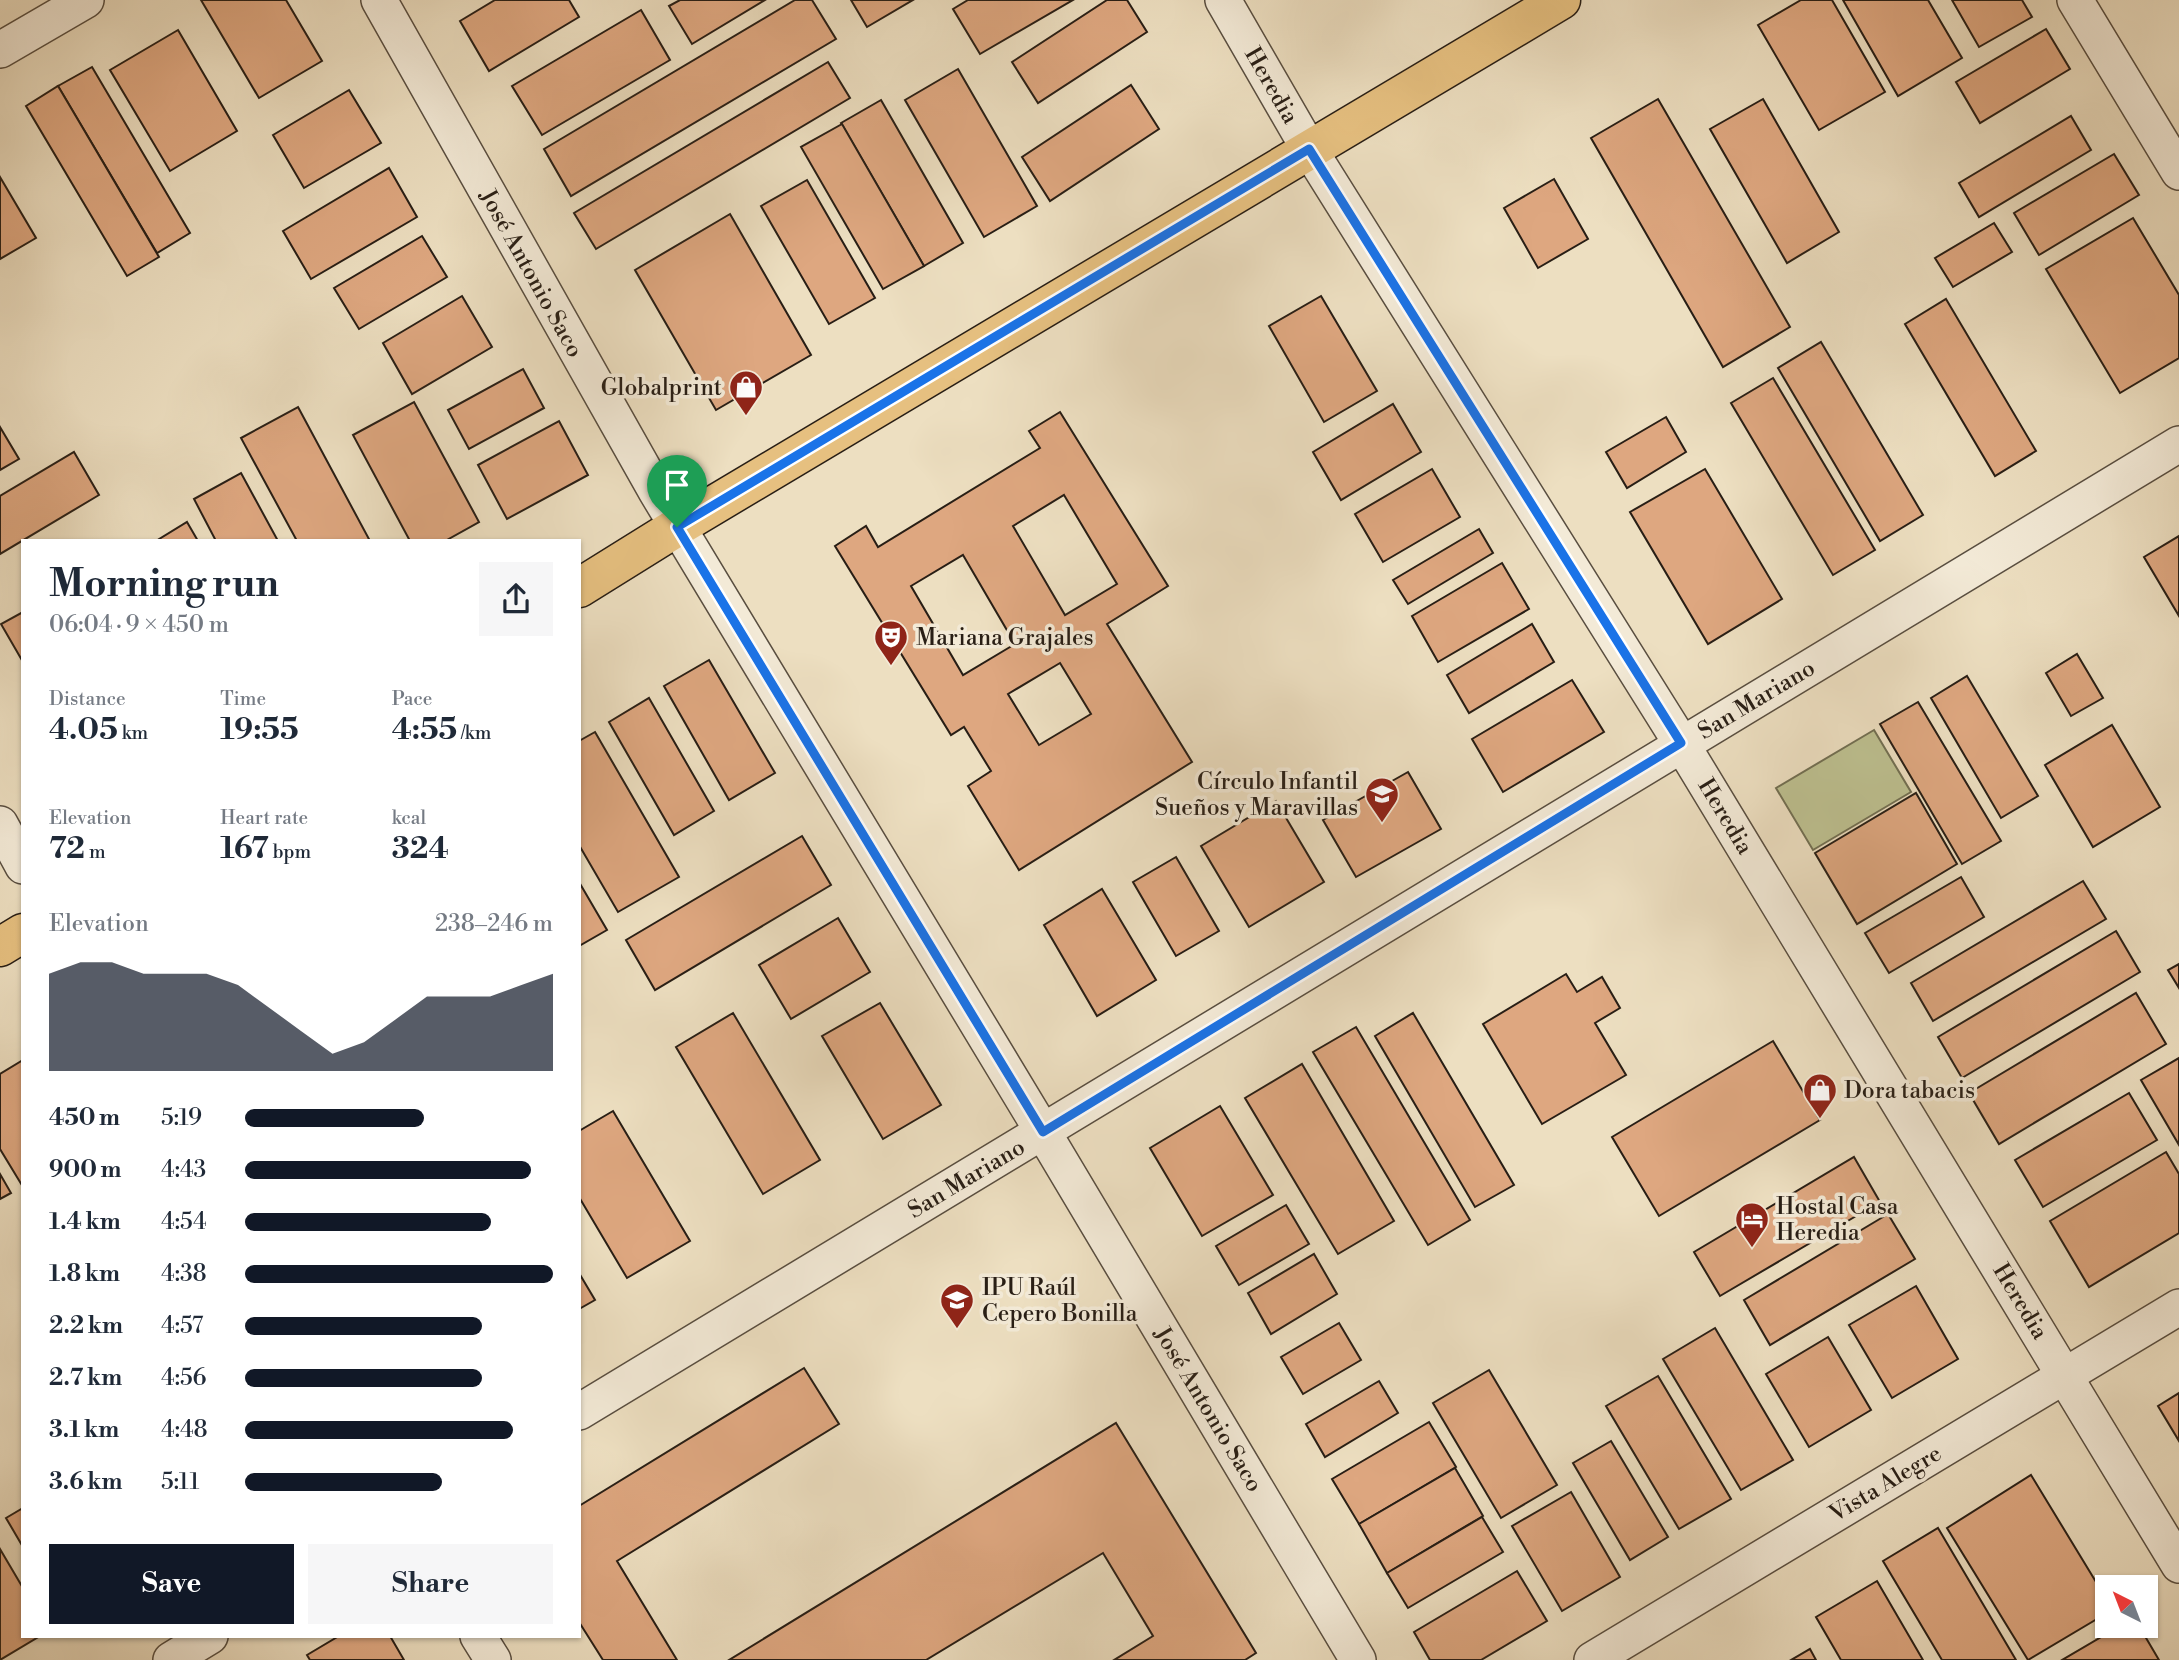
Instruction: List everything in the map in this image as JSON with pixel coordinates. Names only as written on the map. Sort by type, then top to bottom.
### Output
[{"type":"main road","points":[[581,587],[1561,0]]},
{"type":"main road","points":[[0,947],[21,934]]},
{"type":"street","points":[[0,50],[86,0]]},
{"type":"street","name":"José Antonio Saco","points":[[379,0],[677,527],[1358,1660]]},
{"type":"street","name":"Heredia","points":[[1223,0],[1309,149],[1681,743],[2179,1565]]},
{"type":"street","points":[[2075,0],[2179,172]]},
{"type":"street","name":"San Mariano","points":[[581,1411],[2179,444]]},
{"type":"street","points":[[0,824],[21,862]]},
{"type":"street","name":"Vista Alegre","points":[[1592,1660],[2179,1307]]},
{"type":"street","points":[[171,1660],[207,1638]]},
{"type":"street","points":[[479,1638],[493,1660]]},
{"type":"green space","points":[[1874,730],[1911,792],[1813,850],[1776,788]]},
{"type":"building","points":[[201,0],[286,0],[322,61],[259,98]]},
{"type":"building","points":[[495,0],[569,0],[579,17],[489,71],[460,21]]},
{"type":"building","points":[[680,0],[765,0],[692,44],[669,6]]},
{"type":"building","points":[[795,0],[812,0],[836,39],[571,196],[544,149]]},
{"type":"building","points":[[851,0],[913,0],[867,27]]},
{"type":"building","points":[[968,0],[1073,0],[980,54],[953,9]]},
{"type":"building","points":[[1107,0],[1127,0],[1147,32],[1038,103],[1012,62]]},
{"type":"building","points":[[1801,0],[1832,0],[1885,92],[1819,130],[1758,25]]},
{"type":"building","points":[[1843,0],[1928,0],[1962,58],[1898,96]]},
{"type":"building","points":[[1952,0],[2022,0],[2032,17],[1979,47]]},
{"type":"building","points":[[641,10],[670,60],[542,135],[512,86]]},
{"type":"building","points":[[2046,29],[2070,69],[1980,123],[1956,82]]},
{"type":"building","points":[[178,30],[237,131],[170,171],[110,70]]},
{"type":"building","points":[[828,62],[850,98],[596,249],[574,213]]},
{"type":"building","points":[[92,67],[190,233],[157,253],[58,86]]},
{"type":"building","points":[[958,69],[1037,206],[984,237],[905,100]]},
{"type":"building","points":[[1131,85],[1159,129],[1050,201],[1022,157]]},
{"type":"building","points":[[58,86],[159,257],[127,276],[26,106]]},
{"type":"building","points":[[349,90],[381,143],[304,188],[273,135]]},
{"type":"building","points":[[1658,99],[1790,327],[1723,367],[1591,138]]},
{"type":"building","points":[[1763,99],[1839,232],[1787,263],[1710,129]]},
{"type":"building","points":[[881,100],[963,243],[924,266],[841,123]]},
{"type":"building","points":[[2071,116],[2091,150],[1979,217],[1959,183]]},
{"type":"building","points":[[842,124],[924,266],[883,289],[801,147]]},
{"type":"building","points":[[2114,154],[2139,195],[2039,255],[2014,213]]},
{"type":"building","points":[[389,168],[417,217],[311,279],[283,231]]},
{"type":"building","points":[[0,177],[36,238],[0,259]]},
{"type":"building","points":[[1554,179],[1588,239],[1538,268],[1504,208]]},
{"type":"building","points":[[807,180],[875,298],[829,324],[761,206]]},
{"type":"building","points":[[730,214],[811,355],[716,410],[635,270]]},
{"type":"building","points":[[2133,218],[2179,295],[2179,358],[2120,393],[2046,269]]},
{"type":"building","points":[[1994,223],[2012,252],[1953,287],[1935,258]]},
{"type":"building","points":[[422,236],[447,277],[359,329],[334,288]]},
{"type":"building","points":[[462,296],[492,347],[412,394],[383,343]]},
{"type":"building","points":[[1321,296],[1377,391],[1324,422],[1269,326]]},
{"type":"building","points":[[1946,299],[2036,451],[1995,476],[1905,324]]},
{"type":"building","points":[[1821,342],[1923,515],[1880,541],[1778,368]]},
{"type":"building","points":[[523,369],[544,408],[469,449],[448,410]]},
{"type":"building","points":[[1773,378],[1875,550],[1833,575],[1731,403]]},
{"type":"building","points":[[414,402],[479,522],[449,539],[409,539],[353,435]]},
{"type":"building","points":[[1393,404],[1421,452],[1341,500],[1313,452]]},
{"type":"building","points":[[298,407],[369,539],[296,539],[241,438]]},
{"type":"building","points":[[1060,412],[1168,586],[1107,624],[1192,762],[1019,870],[968,786],[991,771],[964,727],[951,735],[835,546],[866,526],[878,547],[1040,448],[1029,431]],"holes":[[[1064,495],[1117,584],[1065,615],[1013,526]],[[963,555],[1015,644],[963,675],[911,586]],[[1060,663],[1091,714],[1039,745],[1008,694]]]},
{"type":"building","points":[[1666,417],[1686,452],[1627,488],[1606,452]]},
{"type":"building","points":[[559,421],[588,475],[507,519],[478,465]]},
{"type":"building","points":[[0,427],[19,459],[0,470]]},
{"type":"building","points":[[74,452],[99,495],[21,539],[0,554],[0,496]]},
{"type":"building","points":[[1432,469],[1460,517],[1383,562],[1355,514]]},
{"type":"building","points":[[1705,469],[1782,599],[1708,644],[1630,512]]},
{"type":"building","points":[[241,473],[277,539],[215,539],[194,499]]},
{"type":"building","points":[[187,522],[197,539],[159,539]]},
{"type":"building","points":[[1479,529],[1493,553],[1408,604],[1393,580]]},
{"type":"building","points":[[2179,536],[2179,616],[2144,557]]},
{"type":"building","points":[[1502,563],[1529,609],[1438,662],[1412,616]]},
{"type":"building","points":[[21,613],[21,659],[1,624]]},
{"type":"building","points":[[1532,624],[1554,662],[1469,713],[1447,675]]},
{"type":"building","points":[[2077,654],[2103,698],[2071,716],[2046,673]]},
{"type":"building","points":[[709,660],[775,773],[729,800],[664,686]]},
{"type":"building","points":[[1967,676],[2038,796],[2001,818],[1931,698]]},
{"type":"building","points":[[1572,680],[1604,732],[1503,792],[1472,739]]},
{"type":"building","points":[[649,698],[714,811],[674,835],[609,722]]},
{"type":"building","points":[[1918,702],[2001,841],[1962,864],[1880,724]]},
{"type":"building","points":[[2112,725],[2160,807],[2093,847],[2045,765]]},
{"type":"building","points":[[595,732],[679,877],[618,912],[581,848],[581,740]]},
{"type":"building","name":"Círculo Infantil Sueños y Maravillas","points":[[1408,772],[1441,829],[1356,877],[1323,820]]},
{"type":"building","points":[[1916,793],[1957,864],[1857,924],[1815,853]]},
{"type":"building","points":[[1276,801],[1324,882],[1249,927],[1201,846]]},
{"type":"building","points":[[802,836],[831,885],[655,990],[626,940]]},
{"type":"building","points":[[1176,857],[1219,931],[1176,956],[1133,882]]},
{"type":"building","points":[[1961,877],[1984,917],[1889,973],[1865,933]]},
{"type":"building","points":[[2083,881],[2106,919],[1933,1021],[1911,983]]},
{"type":"building","points":[[581,885],[607,930],[581,945]]},
{"type":"building","points":[[1102,889],[1156,980],[1097,1016],[1044,925]]},
{"type":"building","points":[[838,918],[870,972],[791,1019],[759,965]]},
{"type":"building","points":[[2116,931],[2140,972],[1962,1078],[1938,1037]]},
{"type":"building","points":[[2179,964],[2179,988],[2168,970]]},
{"type":"building","points":[[1566,974],[1577,992],[1602,977],[1620,1008],[1595,1023],[1626,1075],[1542,1124],[1483,1024]]},
{"type":"building","points":[[2136,993],[2166,1044],[1999,1144],[1969,1093]]},
{"type":"building","points":[[880,1003],[941,1105],[883,1139],[822,1036]]},
{"type":"building","points":[[733,1013],[820,1160],[763,1194],[676,1047]]},
{"type":"building","points":[[1413,1013],[1514,1185],[1475,1207],[1375,1036]]},
{"type":"building","points":[[1356,1027],[1470,1220],[1428,1245],[1313,1052]]},
{"type":"building","points":[[1773,1041],[1820,1120],[1659,1216],[1612,1137]]},
{"type":"building","points":[[2179,1058],[2179,1145],[2141,1080]]},
{"type":"building","points":[[21,1061],[21,1184],[0,1149],[0,1074]]},
{"type":"building","points":[[1302,1064],[1394,1221],[1338,1254],[1245,1098]]},
{"type":"building","points":[[2129,1093],[2157,1140],[2043,1207],[2015,1160]]},
{"type":"building","points":[[1220,1106],[1273,1195],[1202,1236],[1150,1148]]},
{"type":"building","points":[[613,1111],[690,1241],[627,1278],[581,1200],[581,1130]]},
{"type":"building","points":[[2166,1152],[2179,1174],[2179,1233],[2089,1287],[2050,1221]]},
{"type":"building","points":[[1854,1157],[1880,1202],[1720,1296],[1694,1252]]},
{"type":"building","points":[[0,1174],[11,1193],[0,1199]]},
{"type":"building","points":[[1286,1205],[1309,1244],[1239,1285],[1216,1246]]},
{"type":"building","points":[[1888,1214],[1915,1259],[1770,1345],[1744,1300]]},
{"type":"building","points":[[1314,1254],[1337,1294],[1271,1334],[1248,1293]]},
{"type":"building","points":[[581,1276],[595,1300],[581,1308]]},
{"type":"building","points":[[1916,1286],[1958,1359],[1892,1398],[1849,1325]]},
{"type":"building","points":[[1339,1323],[1361,1360],[1303,1394],[1281,1357]]},
{"type":"building","points":[[1715,1328],[1793,1460],[1741,1490],[1663,1359]]},
{"type":"building","points":[[1828,1337],[1871,1410],[1809,1447],[1766,1374]]},
{"type":"building","points":[[804,1368],[839,1424],[617,1561],[677,1660],[603,1660],[581,1625],[581,1505]]},
{"type":"building","points":[[1489,1370],[1557,1485],[1501,1518],[1433,1403]]},
{"type":"building","points":[[1658,1376],[1731,1499],[1679,1529],[1606,1406]]},
{"type":"building","points":[[1379,1381],[1398,1413],[1325,1457],[1306,1424]]},
{"type":"building","points":[[2179,1393],[2179,1441],[2158,1406]]},
{"type":"building","points":[[1429,1422],[1456,1467],[1359,1524],[1332,1479]]},
{"type":"building","points":[[1116,1423],[1256,1653],[1245,1660],[1114,1660],[1153,1636],[1103,1553],[926,1660],[729,1660]]},
{"type":"building","points":[[1611,1441],[1668,1537],[1630,1560],[1573,1463]]},
{"type":"building","points":[[1455,1468],[1483,1516],[1387,1573],[1359,1524]]},
{"type":"building","points":[[2031,1475],[2095,1580],[2095,1620],[2028,1660],[1947,1528]]},
{"type":"building","points":[[1571,1492],[1620,1577],[1562,1611],[1512,1526]]},
{"type":"building","points":[[21,1509],[21,1544],[6,1518]]},
{"type":"building","points":[[1482,1517],[1503,1552],[1408,1608],[1387,1573]]},
{"type":"building","points":[[1938,1528],[2016,1660],[1942,1660],[1883,1561]]},
{"type":"building","points":[[0,1549],[21,1585],[21,1638],[37,1638],[0,1660]]},
{"type":"building","points":[[1517,1571],[1547,1621],[1481,1660],[1430,1660],[1414,1632]]},
{"type":"building","points":[[1877,1581],[1923,1660],[1841,1660],[1816,1617]]},
{"type":"building","points":[[336,1638],[391,1638],[404,1660],[310,1660],[307,1655]]},
{"type":"building","points":[[2100,1638],[2146,1638],[2159,1660],[2062,1660]]},
{"type":"building","points":[[1810,1649],[1816,1660],[1791,1660]]},
{"type":"place","name":"Globalprint","points":[[746,417]]},
{"type":"place","name":"Mariana Grajales","points":[[891,667]]},
{"type":"place","name":"Círculo Infantil Sueños y Maravillas","points":[[1382,824]]},
{"type":"place","name":"Dora tabacis","points":[[1820,1120]]},
{"type":"place","name":"Hostal Casa Heredia","points":[[1752,1249]]},
{"type":"place","name":"IPU Raúl Cepero Bonilla","points":[[957,1330]]},
{"type":"route","points":[[1309,149],[1681,743],[1043,1132],[677,527],[1309,149]]}]
